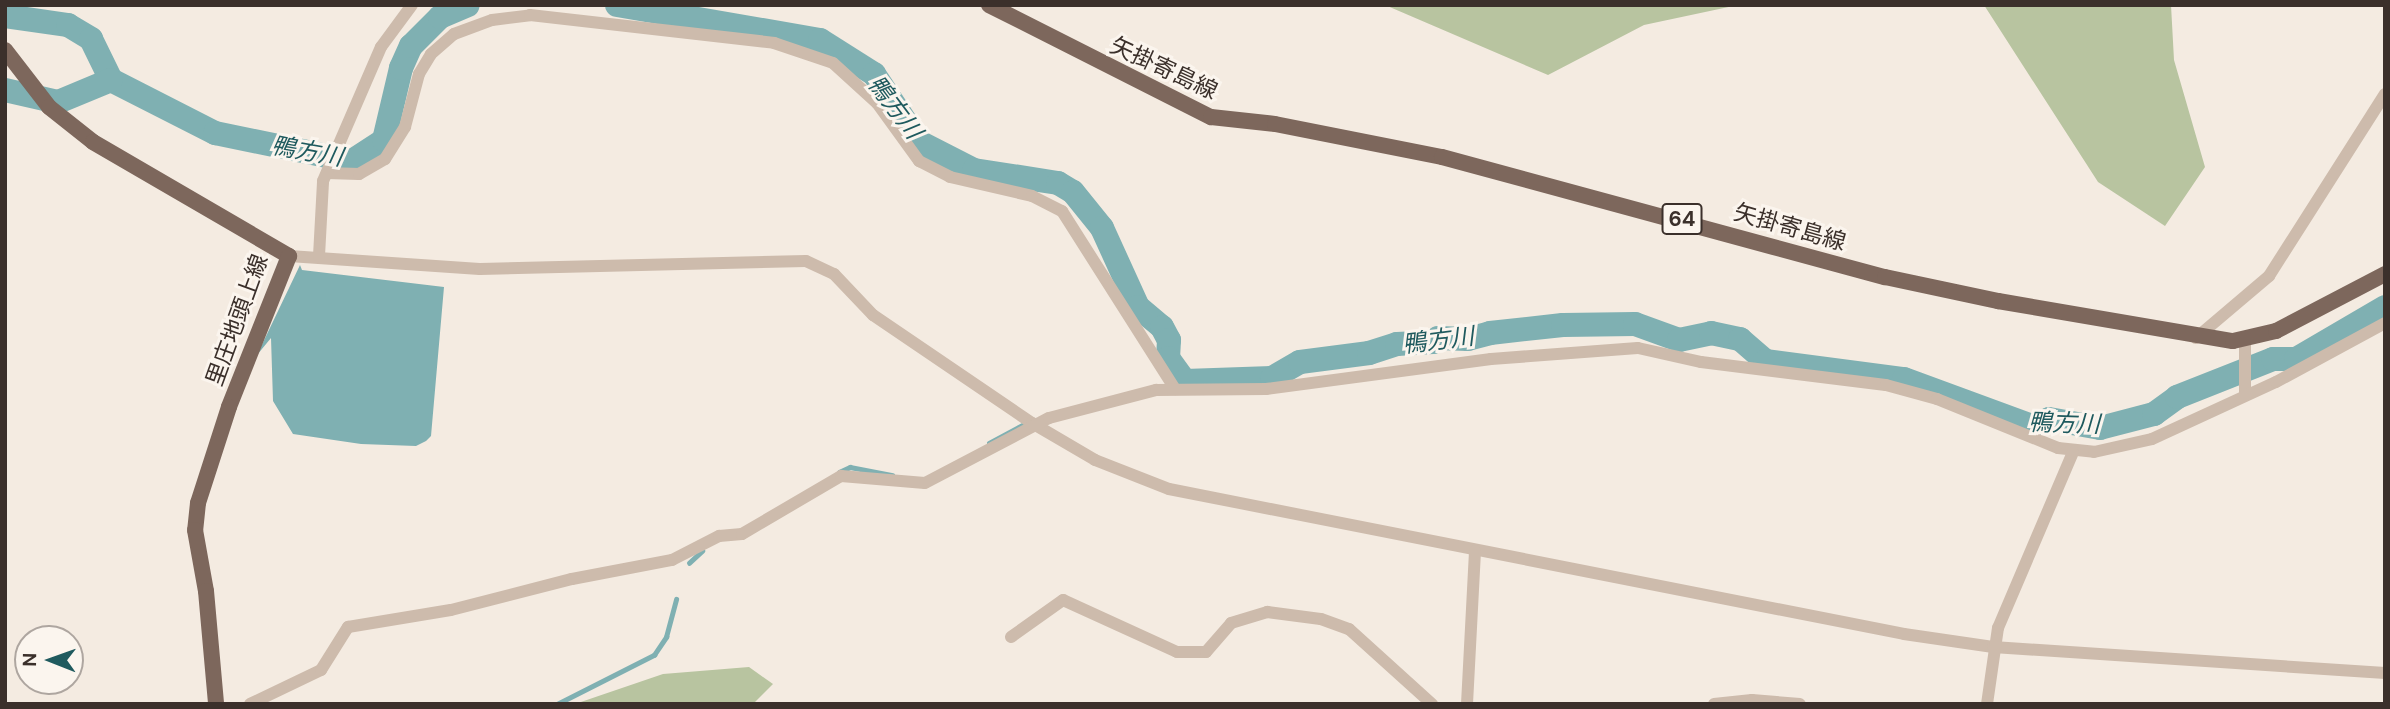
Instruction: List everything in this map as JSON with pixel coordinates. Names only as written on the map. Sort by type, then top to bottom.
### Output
[{"type":"main road","name":"矢掛寄島線","points":[[989,5],[1211,117],[1275,124],[1433,155],[1634,206],[1885,277],[2196,338],[2245,340],[2295,322],[2385,274]]},
{"type":"main road","name":"里庄地頭上線","points":[[5,50],[32,89],[49,107],[153,180],[289,256],[229,407],[198,503],[195,530],[206,591],[216,704]]},
{"type":"street","points":[[318,256],[329,169],[381,47],[412,5]]},
{"type":"street","points":[[329,169],[359,174],[385,159],[405,127],[419,74],[430,54],[454,34],[492,20],[530,15],[774,43],[833,62],[877,103],[919,161],[950,177],[1032,196],[1062,211],[1173,384]]},
{"type":"street","points":[[2196,338],[2269,276],[2385,94]]},
{"type":"street","points":[[289,256],[504,269],[806,261],[834,275],[873,316],[1030,421],[1095,460],[1169,489],[1867,627],[1993,647],[2385,673]]},
{"type":"street","points":[[250,704],[321,670],[348,627],[451,610],[572,579],[672,560],[719,536],[741,534],[841,476],[925,483],[1030,421],[1173,384],[1266,389],[1491,359],[1638,348],[1700,362],[1886,385],[1937,399],[2073,452],[2118,449],[2152,439],[2385,323]]},
{"type":"street","points":[[2245,340],[2245,391]]},
{"type":"street","points":[[1987,704],[1993,647],[2073,452]]},
{"type":"street","points":[[1467,704],[1475,551]]},
{"type":"street","points":[[1011,637],[1063,600],[1177,652],[1206,652],[1231,623],[1267,612],[1321,619],[1349,629],[1432,704]]},
{"type":"street","points":[[1714,704],[1752,699],[1800,704]]},
{"type":"green space","points":[[1385,5],[1738,5],[1644,25],[1548,75]]},
{"type":"green space","points":[[1984,5],[2171,5],[2174,60],[2205,167],[2165,226],[2098,182]]},
{"type":"green space","points":[[749,667],[773,684],[753,704],[575,704],[663,674]]},
{"type":"water","points":[[300,265],[302,270],[444,287],[431,436],[426,441],[416,446],[361,444],[293,434],[273,401],[271,338],[257,355]]},
{"type":"waterway","name":"鴨方川","points":[[111,80],[215,133],[352,161],[384,140],[401,68],[411,46],[440,17],[468,5]]},
{"type":"waterway","name":"鴨方川","points":[[617,5],[820,40],[874,74],[919,142],[974,170],[1058,183],[1073,192],[1102,228],[1138,307],[1162,327],[1169,340],[1168,358],[1185,381],[1272,378],[1300,362],[1369,353],[1397,344],[1433,342],[1438,338],[1468,339],[1490,333],[1563,325],[1635,324],[1679,340],[1711,333],[1740,339],[1765,361],[1904,379],[2032,426],[2049,419],[2100,428],[2154,414],[2177,397],[2273,359],[2296,359],[2385,307]]},
{"type":"waterway","points":[[5,16],[68,25],[91,39],[111,80]]},
{"type":"waterway","points":[[5,90],[58,102],[111,80]]},
{"type":"waterway","points":[[1174,383],[1185,381]]},
{"type":"waterway","points":[[989,443],[1028,422]]},
{"type":"waterway","points":[[839,472],[850,467],[892,475]]},
{"type":"waterway","points":[[689,563],[702,551]]},
{"type":"waterway","points":[[557,704],[654,655],[666,637],[676,599]]}]
